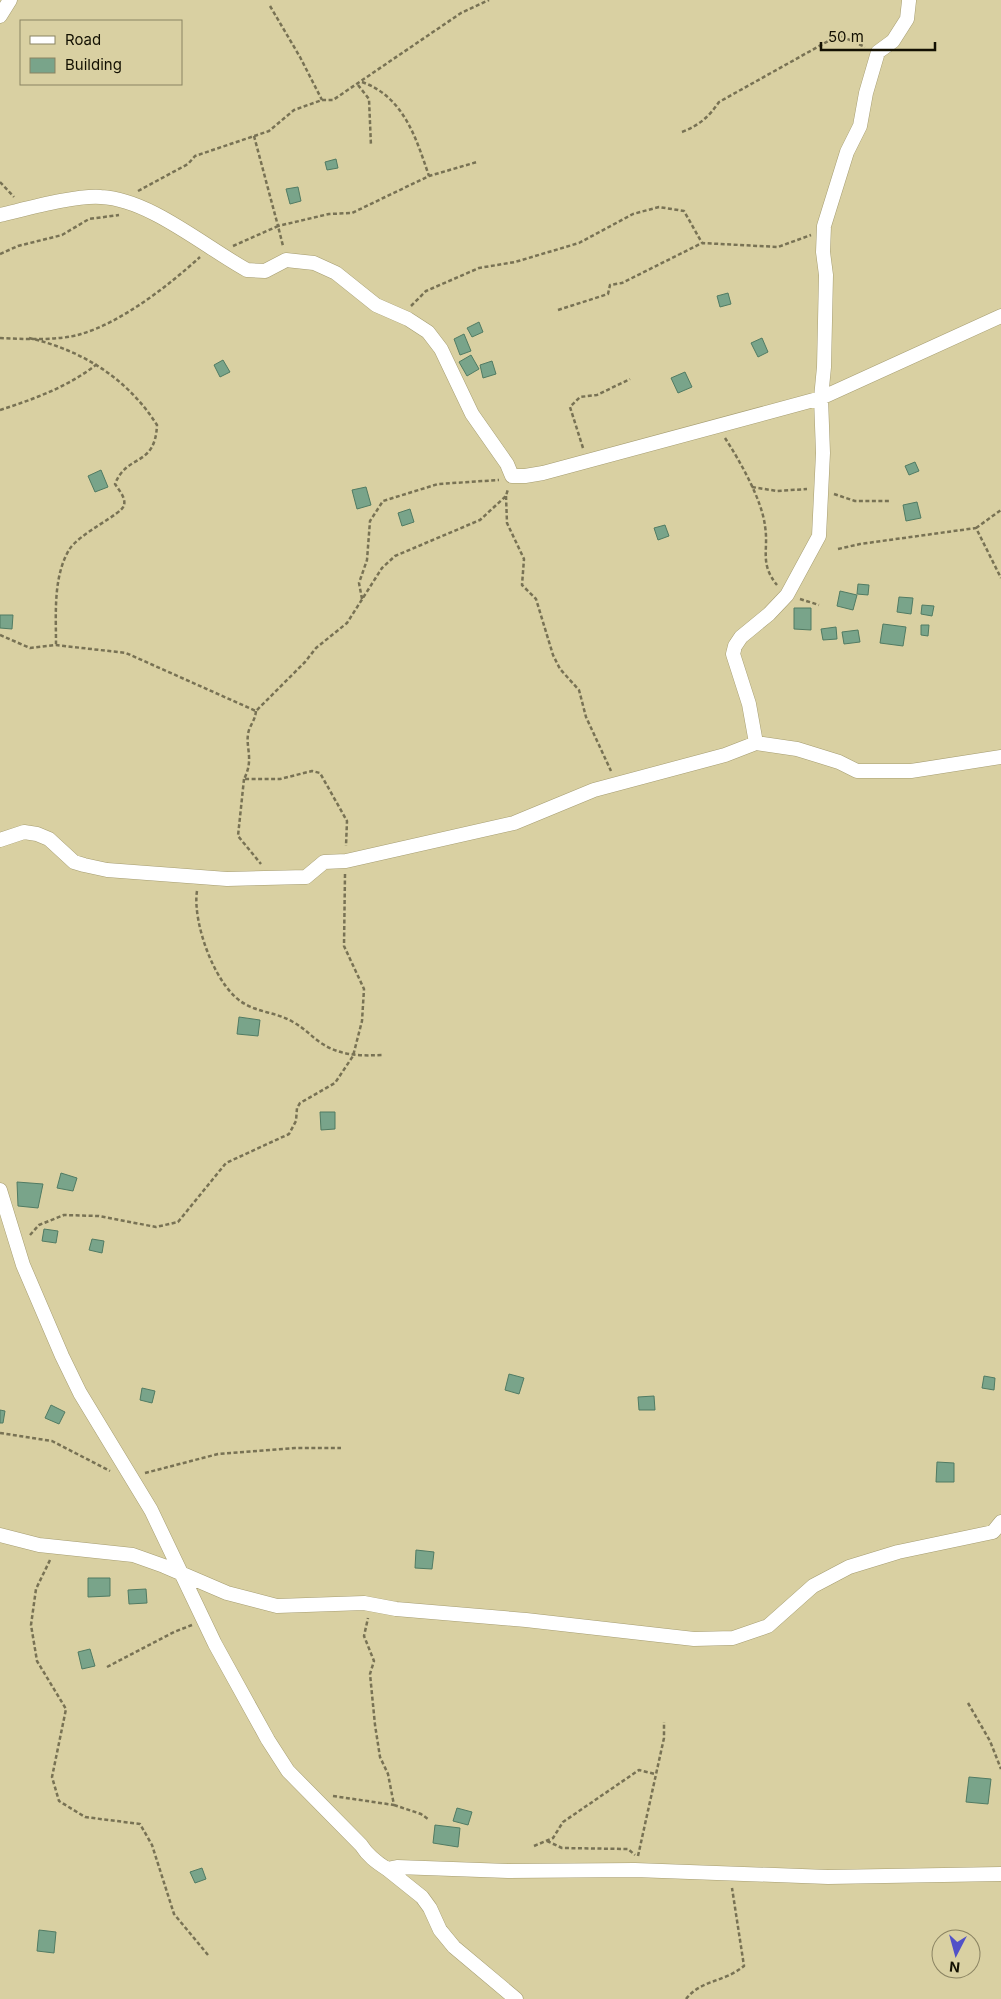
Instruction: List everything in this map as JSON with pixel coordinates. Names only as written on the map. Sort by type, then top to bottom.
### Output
[{"type":"street","points":[[0,16],[10,0]]},
{"type":"street","points":[[756,742],[749,704],[733,654],[734,646],[741,637],[769,614],[787,595],[819,536],[822,452],[821,398],[824,367],[826,275],[823,252],[824,230],[847,152],[860,126],[866,93],[878,52],[893,41],[907,19],[909,0]]},
{"type":"street","points":[[0,215],[92,197],[122,200],[148,211],[247,270],[258,272],[286,260],[300,260],[325,267],[376,305],[402,316],[428,332],[441,349],[472,414],[507,464],[512,476],[525,476],[587,461],[821,398],[1001,316]]},
{"type":"street","points":[[0,840],[24,832],[37,834],[49,839],[74,862],[107,870],[200,877],[306,877],[324,862],[346,861],[514,823],[594,790],[725,755],[756,742],[797,749],[839,762],[857,771],[911,771],[1001,756]]},
{"type":"street","points":[[0,1190],[23,1265],[48,1325],[80,1393],[151,1510],[203,1622],[288,1771],[361,1845],[368,1856],[422,1897],[430,1908],[440,1930],[454,1947],[516,1999]]},
{"type":"street","points":[[0,1535],[39,1544],[133,1555],[227,1593],[277,1606],[364,1603],[694,1639],[733,1638],[768,1626],[813,1586],[849,1567],[898,1552],[993,1532],[1001,1522]]},
{"type":"street","points":[[387,1870],[396,1867],[508,1871],[637,1864],[728,1875],[837,1877],[1001,1874]]},
{"type":"path","points":[[122,200],[188,164],[195,156],[269,131],[294,110],[322,100],[333,100],[358,85],[402,51],[445,26],[461,14],[489,0]]},
{"type":"path","points":[[270,6],[322,100]]},
{"type":"path","points":[[682,132],[693,128],[711,115],[719,102],[839,35],[878,52]]},
{"type":"path","points":[[362,82],[374,86],[394,102],[404,114],[416,139],[429,176]]},
{"type":"path","points":[[358,85],[369,99],[371,146]]},
{"type":"path","points":[[254,136],[286,260]]},
{"type":"path","points":[[0,338],[78,335],[100,328],[143,303],[207,251],[218,253],[278,226],[329,214],[352,213],[429,176],[477,162]]},
{"type":"path","points":[[402,316],[426,291],[478,268],[515,262],[579,242],[633,214],[659,207],[684,211],[702,243]]},
{"type":"path","points":[[0,254],[18,246],[62,235],[89,219],[148,211]]},
{"type":"path","points":[[558,310],[608,294],[610,285],[622,283],[702,243],[778,247],[824,230]]},
{"type":"path","points":[[29,338],[66,348],[97,364],[132,395],[157,426],[156,441],[150,452],[119,473],[116,484],[124,497],[124,505],[120,512],[99,523],[77,540],[69,551],[59,578],[56,610],[56,645]]},
{"type":"path","points":[[0,410],[52,391],[84,374],[97,364]]},
{"type":"path","points":[[587,461],[578,425],[570,407],[580,397],[598,395],[630,378]]},
{"type":"path","points":[[718,426],[741,462],[766,526],[764,554],[768,574],[787,595],[819,605]]},
{"type":"path","points":[[362,600],[359,583],[367,560],[370,521],[383,501],[438,484],[500,480],[512,476]]},
{"type":"path","points":[[512,476],[506,496],[507,523],[524,559],[522,584],[536,599],[553,655],[560,669],[579,690],[590,726],[618,784]]},
{"type":"path","points":[[273,878],[238,836],[244,778],[250,768],[249,731],[255,723],[256,711],[305,662],[316,648],[347,623],[382,568],[395,556],[454,533],[480,520],[506,496]]},
{"type":"path","points":[[838,549],[860,544],[976,528],[1001,510]]},
{"type":"path","points":[[976,528],[1001,578]]},
{"type":"path","points":[[0,635],[30,648],[56,645],[126,653],[256,711]]},
{"type":"path","points":[[28,1237],[39,1225],[64,1215],[99,1216],[156,1227],[178,1222],[226,1163],[290,1134],[296,1121],[297,1108],[300,1102],[335,1083],[353,1056],[364,1010],[364,989],[344,946],[348,821],[320,773],[312,771],[280,778],[244,778]]},
{"type":"path","points":[[200,877],[195,905],[206,950],[219,975],[233,994],[246,1005],[283,1016],[332,1049],[353,1056],[383,1055]]},
{"type":"path","points":[[0,1433],[52,1441],[73,1450],[116,1475]]},
{"type":"path","points":[[132,1477],[218,1454],[295,1448],[341,1448]]},
{"type":"path","points":[[62,1546],[49,1561],[36,1589],[31,1625],[37,1661],[66,1709],[52,1777],[59,1801],[85,1817],[140,1824],[152,1845],[174,1914],[208,1955]]},
{"type":"path","points":[[372,1605],[364,1636],[374,1661],[370,1674],[380,1757],[388,1774],[394,1806]]},
{"type":"path","points":[[107,1667],[174,1632],[203,1622]]},
{"type":"path","points":[[968,1703],[990,1741],[1001,1769]]},
{"type":"path","points":[[637,1864],[654,1774],[664,1738],[664,1722]]},
{"type":"path","points":[[534,1846],[553,1838],[563,1822],[639,1770],[654,1774]]},
{"type":"path","points":[[314,1797],[325,1795],[394,1806],[421,1814],[428,1819]]},
{"type":"path","points":[[547,1841],[562,1848],[628,1849],[637,1864]]},
{"type":"path","points":[[686,1999],[701,1984],[732,1976],[744,1966],[735,1900],[728,1875]]},
{"type":"building","points":[[336,159],[338,168],[327,170],[325,162]]},
{"type":"building","points":[[298,187],[301,201],[290,204],[286,189]]},
{"type":"building","points":[[728,293],[731,304],[720,307],[717,296]]},
{"type":"building","points":[[479,322],[483,332],[472,337],[467,328]]},
{"type":"building","points":[[464,334],[471,351],[460,355],[454,339]]},
{"type":"building","points":[[762,338],[768,352],[758,357],[751,343]]},
{"type":"building","points":[[471,355],[479,369],[467,376],[459,362]]},
{"type":"building","points":[[223,360],[230,372],[220,377],[214,365]]},
{"type":"building","points":[[492,361],[496,374],[483,378],[480,365]]},
{"type":"building","points":[[685,372],[692,387],[678,393],[671,378]]},
{"type":"building","points":[[915,462],[919,471],[909,475],[905,466]]},
{"type":"building","points":[[101,470],[108,487],[95,492],[88,476]]},
{"type":"building","points":[[366,487],[371,505],[357,509],[352,490]]},
{"type":"building","points":[[917,502],[921,518],[906,521],[903,505]]},
{"type":"building","points":[[410,509],[414,522],[402,526],[398,513]]},
{"type":"building","points":[[665,525],[669,536],[658,540],[654,528]]},
{"type":"building","points":[[858,584],[869,585],[868,595],[857,594]]},
{"type":"building","points":[[840,591],[857,595],[853,610],[837,606]]},
{"type":"building","points":[[899,597],[913,598],[911,614],[897,612]]},
{"type":"building","points":[[922,605],[934,606],[932,616],[921,614]]},
{"type":"building","points":[[794,608],[811,608],[811,630],[794,629]]},
{"type":"building","points":[[0,615],[13,615],[12,629],[0,628]]},
{"type":"building","points":[[883,624],[906,627],[903,646],[880,643]]},
{"type":"building","points":[[921,625],[929,625],[928,636],[921,635]]},
{"type":"building","points":[[836,627],[837,639],[823,640],[821,629]]},
{"type":"building","points":[[858,630],[860,642],[844,644],[842,632]]},
{"type":"building","points":[[239,1017],[260,1020],[258,1036],[237,1034]]},
{"type":"building","points":[[320,1112],[335,1112],[335,1129],[321,1130]]},
{"type":"building","points":[[61,1173],[77,1178],[73,1191],[57,1188]]},
{"type":"building","points":[[17,1182],[43,1184],[38,1208],[18,1206]]},
{"type":"building","points":[[44,1229],[58,1231],[56,1243],[42,1241]]},
{"type":"building","points":[[92,1239],[104,1241],[102,1253],[89,1250]]},
{"type":"building","points":[[509,1374],[524,1378],[519,1394],[505,1390]]},
{"type":"building","points":[[984,1376],[995,1378],[994,1390],[982,1388]]},
{"type":"building","points":[[142,1388],[155,1391],[152,1403],[140,1400]]},
{"type":"building","points":[[654,1396],[655,1410],[639,1410],[638,1397]]},
{"type":"building","points":[[51,1405],[65,1412],[59,1424],[45,1418]]},
{"type":"building","points":[[0,1410],[5,1411],[3,1423],[0,1423]]},
{"type":"building","points":[[937,1462],[954,1463],[954,1482],[936,1482]]},
{"type":"building","points":[[416,1550],[434,1552],[432,1569],[415,1568]]},
{"type":"building","points":[[88,1578],[110,1578],[110,1596],[88,1597]]},
{"type":"building","points":[[146,1589],[147,1603],[129,1604],[128,1590]]},
{"type":"building","points":[[90,1649],[95,1666],[82,1669],[78,1652]]},
{"type":"building","points":[[969,1777],[991,1779],[988,1804],[966,1802]]},
{"type":"building","points":[[457,1808],[472,1812],[468,1825],[453,1821]]},
{"type":"building","points":[[435,1825],[460,1828],[458,1847],[433,1843]]},
{"type":"building","points":[[202,1868],[206,1879],[195,1883],[190,1872]]},
{"type":"building","points":[[39,1930],[56,1932],[54,1953],[37,1951]]}]
